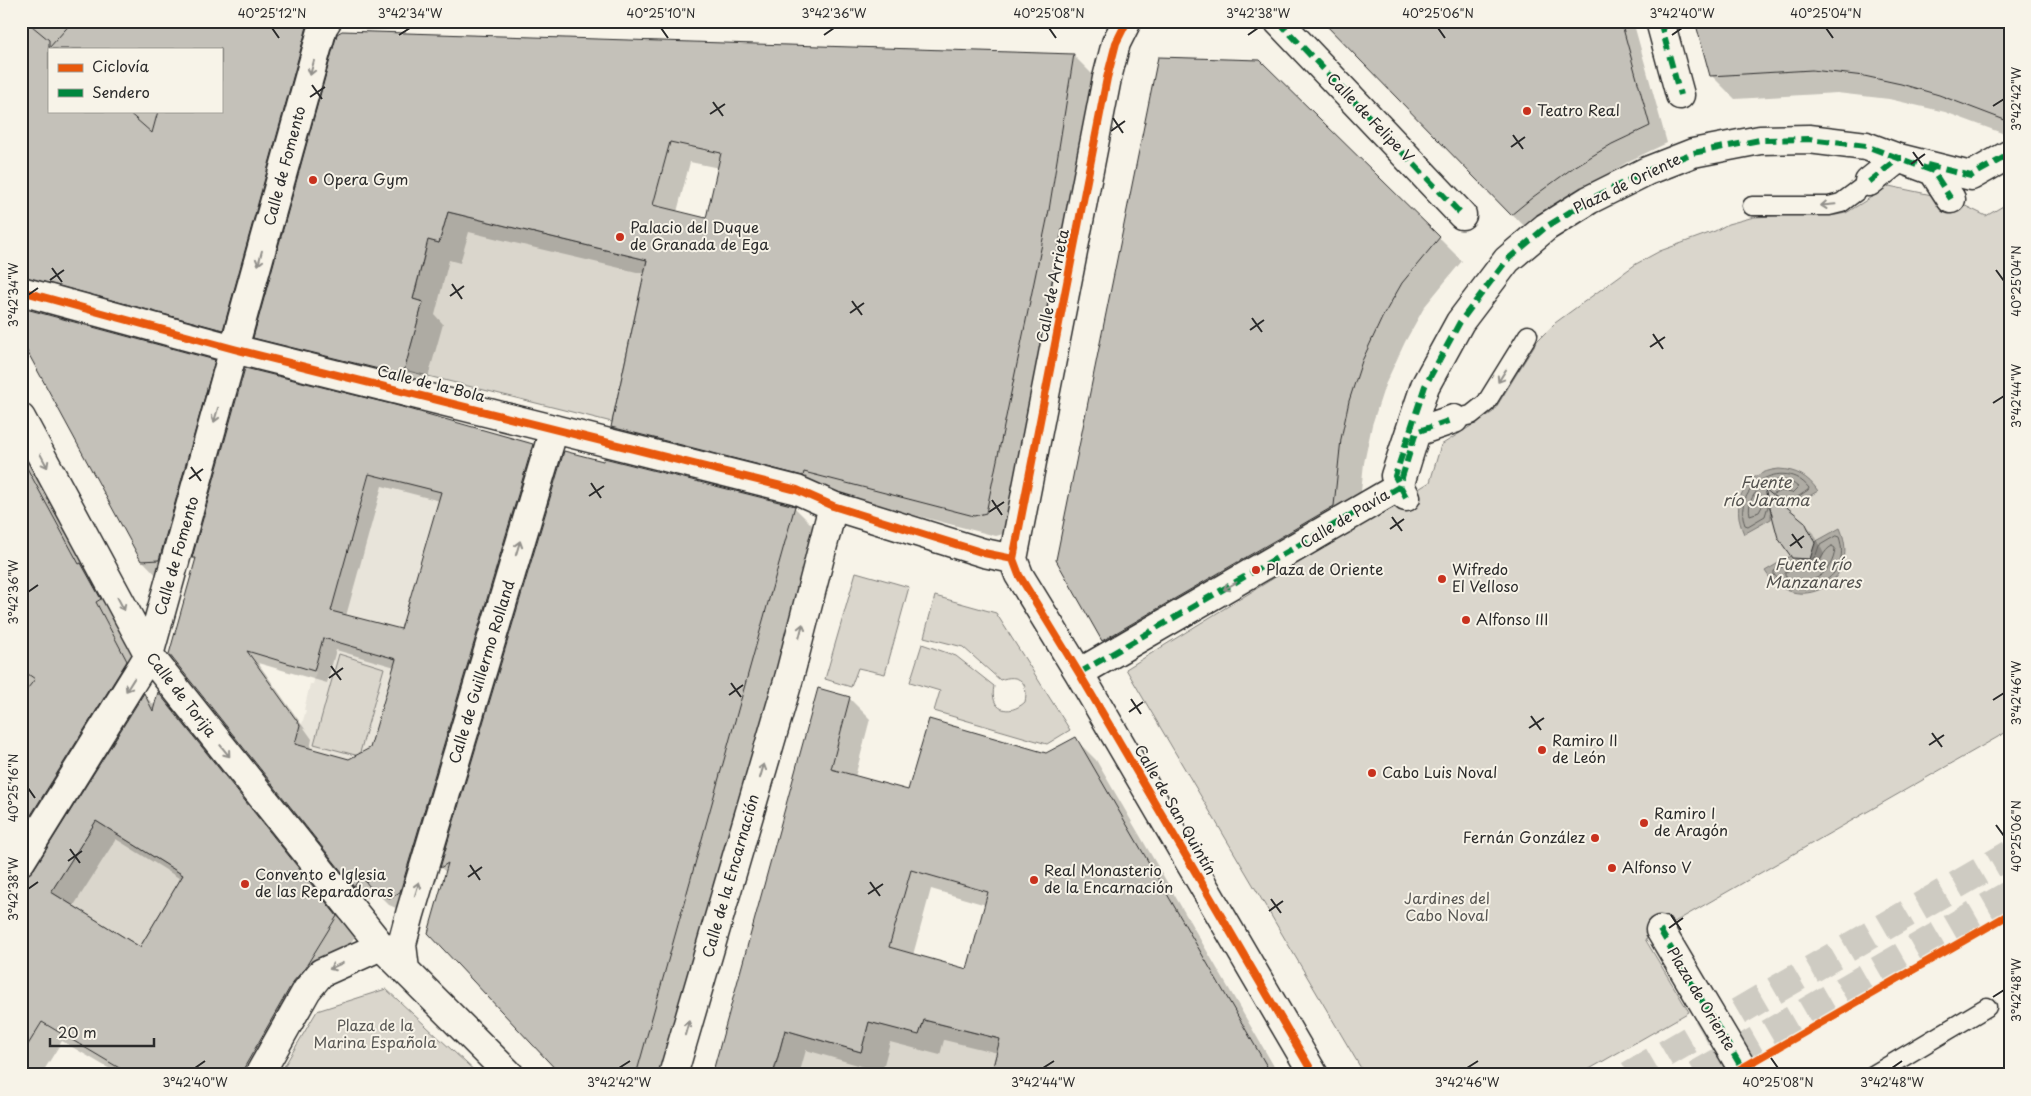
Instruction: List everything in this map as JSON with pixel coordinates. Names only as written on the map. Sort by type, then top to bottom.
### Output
[{"type":"street","name":"Calle de Fomento","points":[[21,861],[149,655],[323,27],[327,21]]},
{"type":"street","name":"Calle de Arrieta","points":[[1013,559],[1108,78],[1116,44],[1127,21]]},
{"type":"street","name":"Calle de Felipe V","points":[[1278,21],[1462,215]]},
{"type":"street","points":[[1660,21],[1680,95]]},
{"type":"street","name":"Plaza de Oriente","points":[[1403,492],[1395,476],[1425,386],[1460,322],[1507,260],[1546,227],[1589,200],[1647,171],[1693,153],[1760,140],[1809,139],[1866,146],[1933,171],[1951,199]]},
{"type":"street","points":[[1869,182],[1899,158],[1971,176],[2010,154]]},
{"type":"street","name":"Calle de la Bola","points":[[21,291],[234,349],[554,430],[556,428],[797,490],[832,506],[984,553],[1013,559]]},
{"type":"street","name":"Calle de Torija","points":[[21,418],[149,655],[381,946]]},
{"type":"street","name":"Calle de Pavía","points":[[1078,673],[1403,492],[1416,432],[1454,419]]},
{"type":"street","name":"Calle de Guillermo Rolland","points":[[405,970],[402,944],[410,914],[554,430]]},
{"type":"street","name":"Calle de la Encarnación","points":[[673,1075],[789,678],[832,506]]},
{"type":"street","name":"Calle de San Quintín","points":[[1013,559],[1019,575],[1314,1075]]},
{"type":"street","points":[[357,916],[376,924],[410,914]]},
{"type":"street","name":"Plaza de Oriente","points":[[1660,930],[1742,1068]]},
{"type":"street","points":[[259,1075],[307,990],[321,973],[381,946],[510,1075]]},
{"type":"lane","points":[[1752,206],[1829,206],[1841,203],[1869,182]]},
{"type":"lane","name":"Calle de Pavía","points":[[1454,419],[1471,415],[1486,403],[1528,335]]},
{"type":"lane","points":[[1873,1075],[1987,1007]]},
{"type":"shaded area","points":[[388,405],[529,441],[405,887],[401,887],[398,893],[388,897],[379,893],[376,894],[281,788],[284,784],[306,710],[304,710],[310,684],[313,684],[316,672],[314,671],[331,609],[192,572],[207,516],[345,505],[360,508]]},
{"type":"green space","name":"Plaza de Oriente","points":[[1889,186],[1951,199],[1986,216],[2010,202],[2010,730],[1645,939],[1689,1012],[1579,1075],[1365,1075],[1126,669],[1430,482],[1441,445],[1493,412],[1537,341],[1555,323],[1636,264],[1660,251],[1715,231],[1728,224],[1754,217],[1810,214],[1836,215],[1846,213]]},
{"type":"green space","points":[[448,212],[647,260],[612,422],[404,370],[423,302],[413,299],[426,249],[416,246],[419,237],[439,243]]},
{"type":"green space","points":[[856,572],[909,587],[885,674],[858,668],[851,687],[825,679]]},
{"type":"green space","points":[[935,596],[996,613],[1070,730],[1047,744],[934,711],[940,691],[910,682],[922,644],[956,656],[994,686],[994,701],[1002,709],[1007,710],[1019,707],[1025,702],[1026,695],[1024,684],[1021,681],[1012,678],[1000,680],[963,647],[924,637]]},
{"type":"green space","points":[[339,654],[384,668],[359,756],[314,744]]},
{"type":"green space","points":[[96,821],[183,875],[140,947],[51,892]]},
{"type":"green space","name":"Plaza de la Marina Española","points":[[386,989],[479,1075],[279,1075],[317,1011]]},
{"type":"green space","points":[[924,1020],[1003,1040],[1003,1055],[996,1055],[991,1075],[773,1075],[785,1030],[861,1052],[869,1022],[919,1034]]},
{"type":"water","name":"Fuente río Jarama","points":[[1779,469],[1801,475],[1810,481],[1818,491],[1792,506],[1779,503],[1771,511],[1771,519],[1744,534],[1738,512],[1739,501],[1743,491],[1756,476],[1767,471]]},
{"type":"water","name":"Fuente río Manzanares","points":[[1840,528],[1845,548],[1842,565],[1834,579],[1822,588],[1808,593],[1792,592],[1778,585],[1765,571],[1792,555],[1804,558],[1813,543]]},
{"type":"building","points":[[21,21],[26,21],[49,40],[49,48],[73,21],[303,21],[308,23],[223,330],[21,276]]},
{"type":"building","name":"Teatro Real","points":[[1322,21],[1621,21],[1650,126],[1612,144],[1574,167],[1511,215]]},
{"type":"building","points":[[1695,21],[2010,21],[2010,122],[1939,95],[1864,76],[1812,70],[1710,76]]},
{"type":"building","points":[[342,31],[1074,54],[1049,210],[986,513],[974,516],[804,472],[803,476],[611,427],[647,260],[448,212],[439,243],[428,240],[413,299],[423,302],[403,375],[253,338],[337,34]],"holes":[[[670,142],[721,153],[706,218],[653,205]]]},
{"type":"building","points":[[1158,57],[1260,60],[1440,237],[1402,283],[1382,318],[1362,361],[1349,401],[1341,439],[1334,506],[1102,641],[1056,560]]},
{"type":"building","points":[[26,309],[215,360],[159,560],[141,561],[21,340]]},
{"type":"building","points":[[245,368],[395,405],[533,444],[400,892],[390,898],[374,892],[361,876],[354,887],[169,654],[196,558],[192,558]],"holes":[[[369,474],[441,492],[401,629],[331,611]],[[323,638],[396,659],[370,748],[349,759],[295,744],[300,725],[247,651],[314,671]]]},
{"type":"building","points":[[564,451],[603,461],[604,458],[795,506],[636,1075],[561,1075],[428,933],[448,863],[440,868]]},
{"type":"building","points":[[21,457],[79,564],[81,563],[101,599],[96,602],[127,661],[21,831],[21,697],[35,679],[21,669]]},
{"type":"building","points":[[1765,489],[1805,522],[1815,543],[1810,559],[1792,558],[1778,538]]},
{"type":"building","name":"Real Monasterio de la Encarnación","points":[[818,688],[850,697],[831,769],[908,790],[929,719],[1046,753],[1076,737],[1272,1075],[991,1075],[1000,1039],[924,1020],[919,1035],[869,1022],[861,1052],[785,1030],[773,1075],[712,1075]],"holes":[[[911,870],[988,892],[967,969],[889,947]]]},
{"type":"building","name":"Convento e Iglesia de las Reparadoras","points":[[158,692],[337,916],[305,968],[293,982],[240,1075],[131,1075],[42,1022],[21,1056],[21,876],[29,874],[34,869],[144,693],[153,711]],"holes":[[[96,821],[183,875],[140,947],[51,892]]]},
{"type":"tunnel","points":[[1629,1075],[2010,854]]},
{"type":"tunnel","points":[[1696,1075],[2010,894]]},
{"type":"marked path","points":[[1278,21],[1462,215]]},
{"type":"marked path","points":[[1660,21],[1680,95]]},
{"type":"marked path","points":[[1406,497],[1395,476],[1425,386],[1460,322],[1507,260],[1546,227],[1589,200],[1647,171],[1693,153],[1760,140],[1809,139],[1866,146],[1933,171],[1951,199]]},
{"type":"marked path","points":[[1927,165],[1971,176],[2010,154]]},
{"type":"marked path","points":[[1869,182],[1899,158],[1902,158]]},
{"type":"marked path","points":[[1079,673],[1399,487],[1416,432],[1454,419]]},
{"type":"marked path","points":[[1660,930],[1742,1068]]},
{"type":"cycle path","points":[[1013,559],[1107,78],[1116,43],[1127,21]]},
{"type":"cycle path","points":[[21,291],[234,349],[797,490],[833,506],[984,553],[1013,559]]},
{"type":"cycle path","points":[[1013,559],[1019,575],[1079,673],[1314,1075]]},
{"type":"cycle path","points":[[1730,1075],[2010,914]]},
{"type":"place","name":"Teatro Real","points":[[1527,111]]},
{"type":"place","name":"Opera Gym","points":[[313,180]]},
{"type":"place","name":"Palacio del Duque de Granada de Ega","points":[[620,237]]},
{"type":"place","name":"Plaza de Oriente","points":[[1256,570]]},
{"type":"place","name":"Wifredo El Velloso","points":[[1442,579]]},
{"type":"place","name":"Alfonso III","points":[[1466,620]]},
{"type":"place","name":"Ramiro II de León","points":[[1542,750]]},
{"type":"place","name":"Cabo Luis Noval","points":[[1372,773]]},
{"type":"place","name":"Ramiro I de Aragón","points":[[1644,823]]},
{"type":"place","name":"Fernán González","points":[[1595,838]]},
{"type":"place","name":"Alfonso V","points":[[1612,868]]},
{"type":"place","name":"Real Monasterio de la Encarnación","points":[[1034,880]]},
{"type":"place","name":"Convento e Iglesia de las Reparadoras","points":[[245,884]]},
{"type":"park label","name":"Jardines del Cabo Noval","points":[[1447,908]]}]
